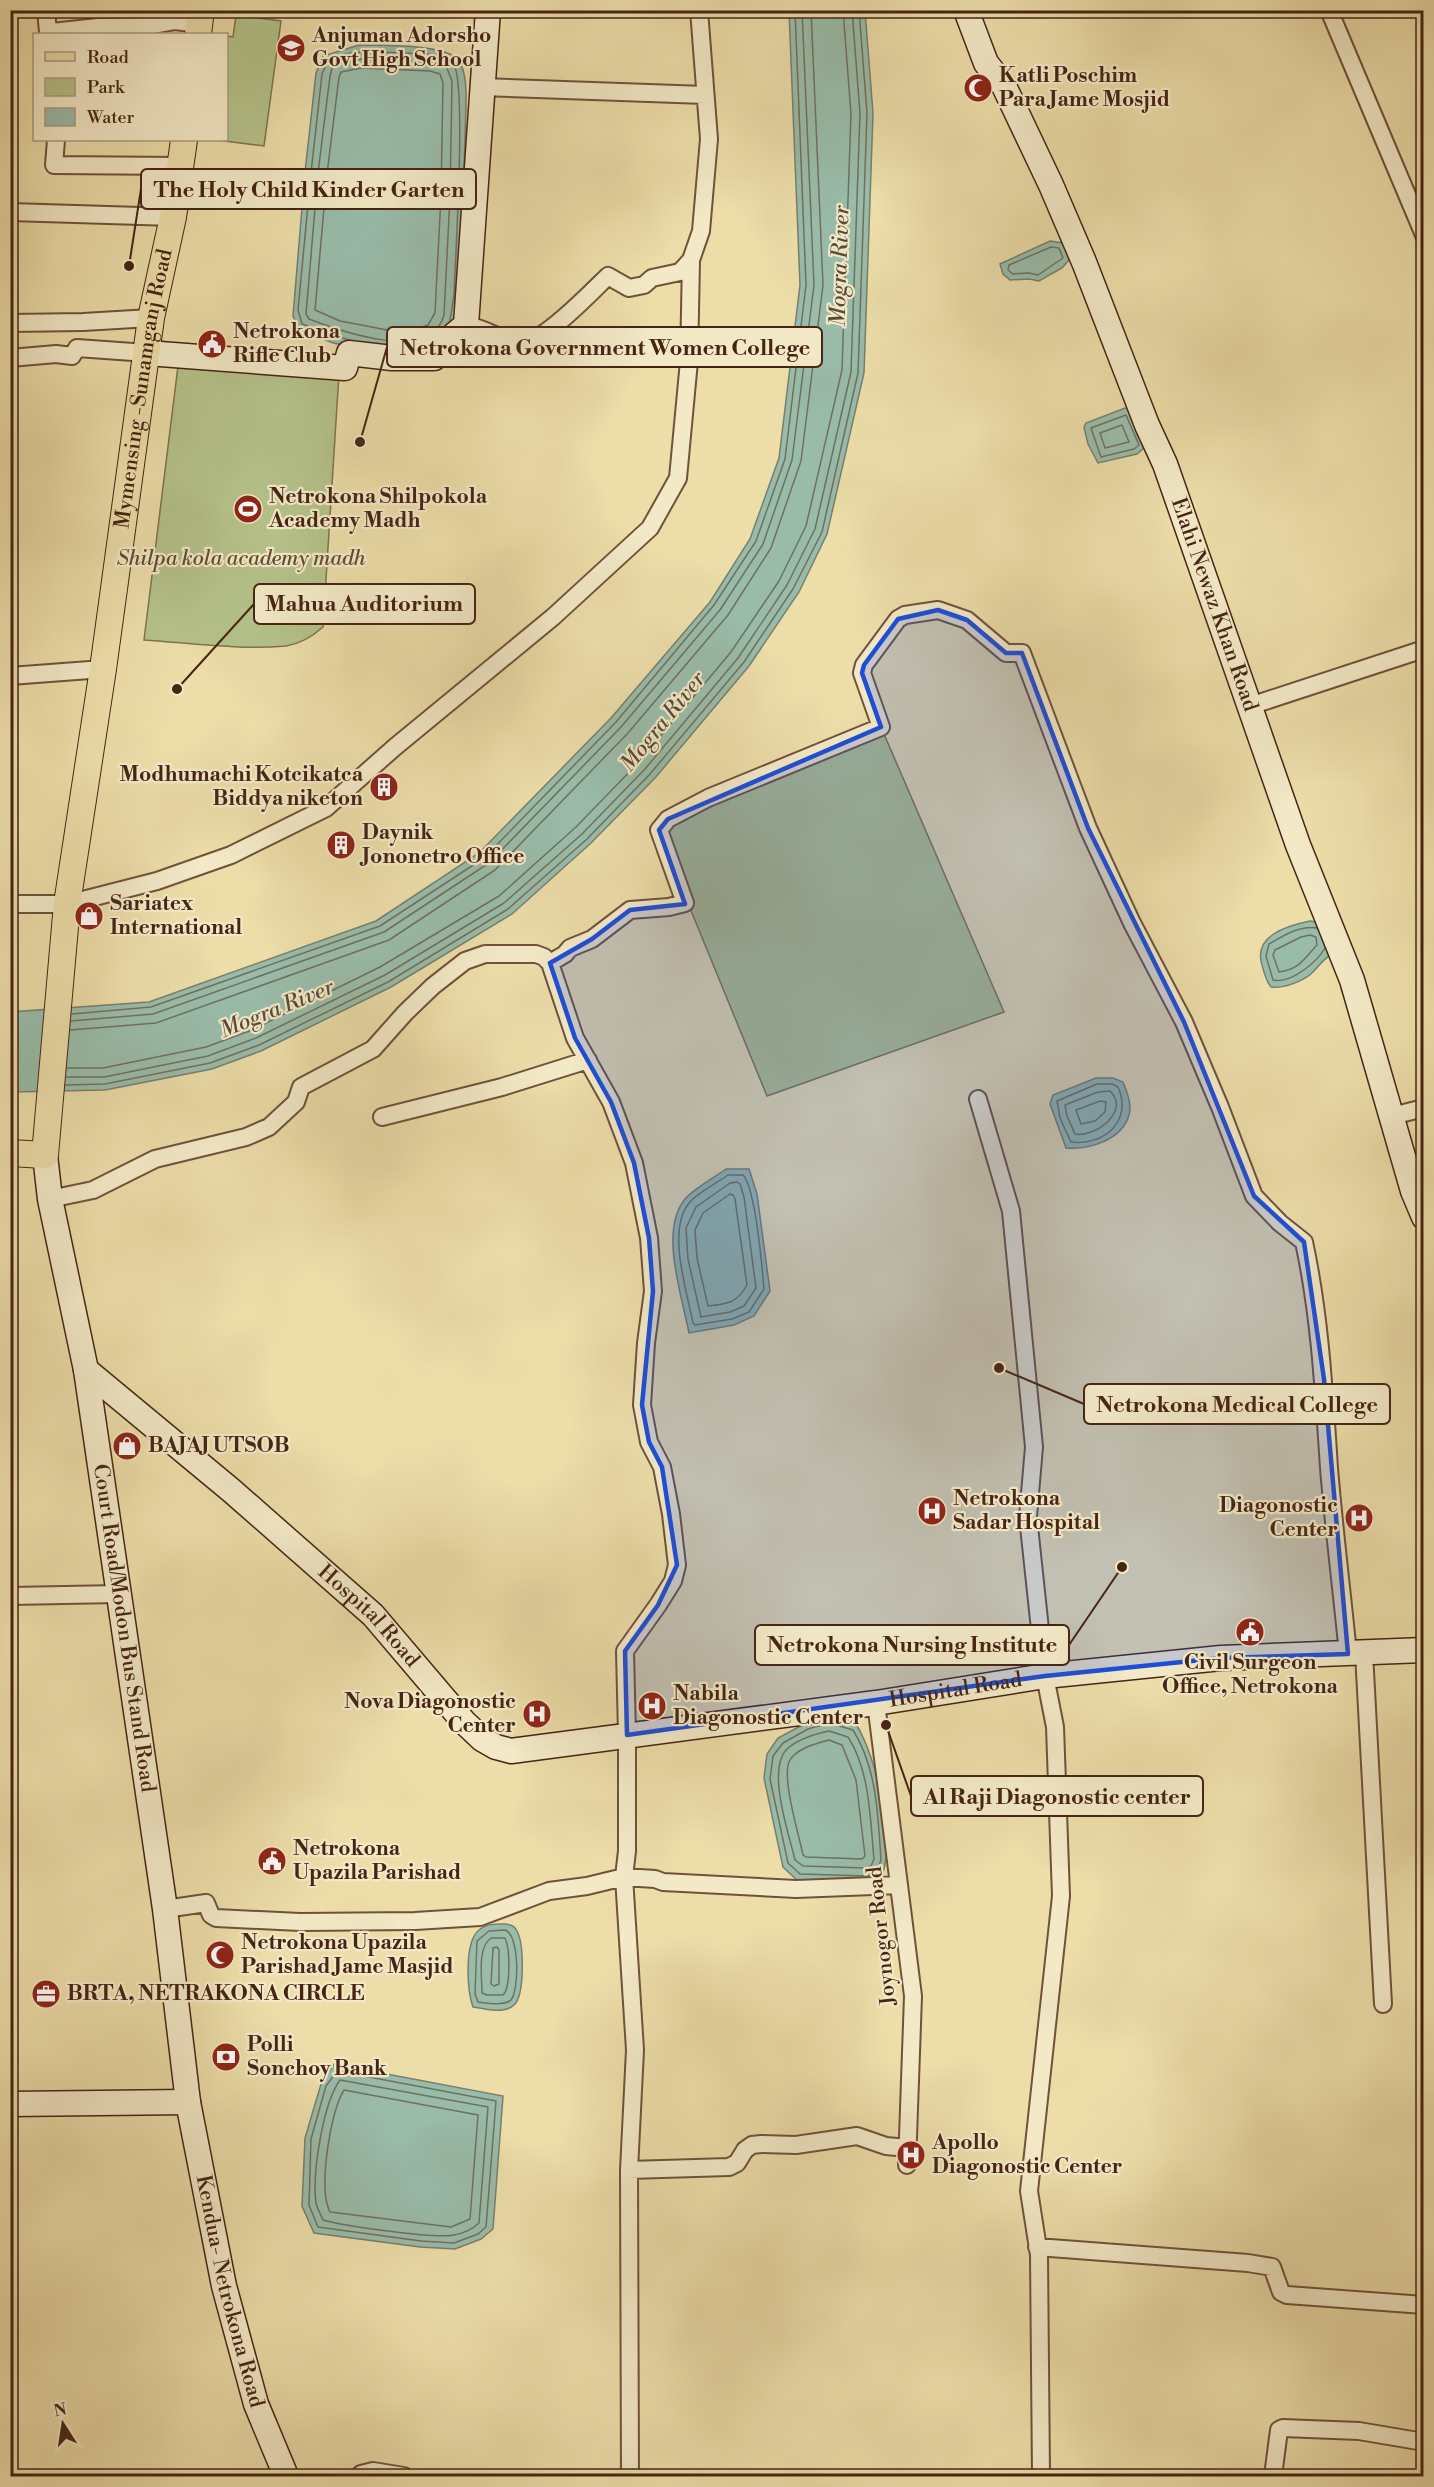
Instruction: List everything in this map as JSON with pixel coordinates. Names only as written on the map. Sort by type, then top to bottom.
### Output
[{"type":"main road","name":"Mymensing -Sunamganj Road","points":[[45,1155],[66,913],[103,669],[151,318],[173,217],[183,141]]},
{"type":"main road","points":[[10,1153],[45,1155]]},
{"type":"street","points":[[46,10],[48,32],[61,33],[98,27],[148,26],[175,21],[200,23]]},
{"type":"street","points":[[466,326],[488,10]]},
{"type":"street","points":[[10,904],[66,913],[231,855],[326,808],[395,747],[553,617],[650,528],[678,478],[689,362],[691,260],[701,231],[709,139],[699,10]]},
{"type":"street","name":"Elahi Newaz Khan Road","points":[[966,10],[987,63],[1004,86],[1084,262],[1147,424],[1165,464],[1298,845],[1352,980],[1424,1217]]},
{"type":"street","points":[[1329,10],[1424,235]]},
{"type":"street","points":[[482,87],[705,95]]},
{"type":"street","points":[[56,141],[54,165],[180,166]]},
{"type":"street","points":[[10,212],[173,217]]},
{"type":"street","points":[[10,357],[56,354],[72,356],[77,348],[345,368],[349,353],[392,358],[434,358],[455,334],[466,326],[481,328],[495,336],[522,344],[549,332],[608,276],[629,288],[644,285],[652,278],[680,272],[691,260]]},
{"type":"street","points":[[10,323],[151,318]]},
{"type":"street","points":[[550,963],[570,948],[592,939],[630,910],[669,908],[685,903],[659,830],[668,819],[708,798],[881,727],[862,673],[864,665],[898,619],[905,615],[938,609],[968,620],[1006,653],[1022,653],[1088,828],[1132,923],[1184,1022],[1254,1196],[1280,1223],[1304,1242],[1314,1288],[1329,1470],[1356,1653],[1383,2004]]},
{"type":"street","points":[[1250,706],[1424,649]]},
{"type":"street","points":[[10,676],[103,669]]},
{"type":"street","points":[[50,1199],[93,1190],[155,1159],[246,1137],[269,1127],[296,1102],[301,1088],[373,1049],[412,1006],[465,961],[485,954],[536,954],[544,957],[550,963],[576,1038],[611,1102],[633,1163],[649,1238],[653,1291],[646,1343],[642,1405],[649,1442],[662,1467],[677,1565],[673,1581],[625,1651],[627,1851],[624,1877],[635,2050],[629,2170],[630,2476]]},
{"type":"street","points":[[382,1117],[502,1087],[588,1060]]},
{"type":"street","points":[[978,1099],[1011,1211],[1034,1448],[1028,1517],[1045,1676],[1055,1727],[1061,1896],[1029,2191],[1037,2247],[1042,2407],[1041,2476]]},
{"type":"street","points":[[1392,1116],[1424,1108]]},
{"type":"street","name":"Court Road/Modon Bus Stand Road","points":[[45,1155],[50,1199],[86,1370],[165,1909],[188,2102]]},
{"type":"street","name":"Hospital Road","points":[[86,1370],[232,1491],[373,1615],[464,1722],[482,1739],[496,1747],[511,1750],[876,1703],[1045,1676],[1221,1658],[1424,1650]]},
{"type":"street","points":[[10,1596],[119,1594]]},
{"type":"street","name":"Joynogor Road","points":[[629,2170],[729,2168],[737,2163],[745,2150],[752,2145],[796,2145],[857,2136],[908,2156],[913,1996],[876,1703]]},
{"type":"street","points":[[165,1909],[206,1903],[211,1915],[216,1918],[300,1922],[415,1921],[480,1917],[549,1891],[587,1886],[624,1877],[655,1879],[663,1882],[796,1889],[899,1885]]},
{"type":"street","points":[[10,2104],[188,2102]]},
{"type":"street","name":"Kendua- Netrokona Road","points":[[188,2102],[224,2286],[256,2404],[286,2476]]},
{"type":"street","points":[[1037,2247],[1248,2263],[1272,2267],[1281,2292],[1287,2295],[1424,2305]]},
{"type":"street","points":[[1273,2476],[1277,2436],[1279,2430],[1283,2428],[1359,2431],[1424,2442]]},
{"type":"street","points":[[360,2476],[373,2471],[404,2476]]},
{"type":"highlighted area","points":[[938,610],[967,620],[1006,653],[1022,653],[1088,828],[1184,1022],[1254,1196],[1304,1242],[1324,1379],[1348,1654],[1221,1658],[1045,1676],[627,1735],[625,1651],[658,1605],[677,1565],[662,1467],[649,1442],[642,1405],[653,1291],[649,1238],[634,1163],[611,1102],[575,1038],[550,963],[592,939],[630,910],[685,904],[659,830],[668,819],[881,727],[862,673],[864,665],[898,619]]},
{"type":"green space","points":[[236,15],[281,21],[264,146],[224,141],[228,141],[228,36],[233,37]]},
{"type":"green space","name":"Shilpa kola academy madh","points":[[179,358],[339,374],[323,627],[301,641],[286,646],[250,647],[144,640]]},
{"type":"green space","points":[[884,734],[1004,1012],[767,1096],[667,852],[664,838],[670,820]]},
{"type":"water","name":"Mogra River","points":[[789,11],[865,11],[873,113],[864,373],[827,534],[799,592],[749,666],[655,778],[591,843],[512,914],[391,987],[261,1051],[212,1069],[105,1090],[11,1092],[10,1012],[149,1002],[376,921],[479,853],[611,718],[710,602],[750,539],[779,458],[800,285]]},
{"type":"water","points":[[359,45],[428,48],[442,51],[459,61],[466,83],[460,295],[457,317],[430,350],[385,353],[333,343],[299,329],[293,316],[316,73],[323,56]]},
{"type":"water","points":[[1050,241],[1063,243],[1069,253],[1069,260],[1062,268],[1039,281],[1010,280],[1003,274],[1000,264]]},
{"type":"water","points":[[1125,408],[1130,409],[1145,447],[1137,454],[1098,463],[1088,444],[1084,427],[1086,423]]},
{"type":"water","points":[[1310,921],[1321,923],[1331,955],[1313,972],[1293,984],[1271,987],[1262,965],[1260,955],[1262,947],[1267,940],[1282,929]]},
{"type":"water","points":[[1096,1078],[1113,1078],[1123,1082],[1129,1102],[1129,1115],[1119,1131],[1104,1142],[1085,1147],[1066,1148],[1050,1104],[1053,1095]]},
{"type":"water","points":[[726,1169],[749,1169],[757,1194],[770,1291],[754,1316],[734,1325],[689,1333],[678,1283],[673,1245],[677,1212],[689,1195]]},
{"type":"water","points":[[830,1717],[856,1724],[864,1739],[877,1777],[885,1821],[885,1860],[882,1876],[868,1882],[797,1880],[783,1867],[764,1778],[767,1754],[778,1738],[806,1723]]},
{"type":"water","points":[[506,1924],[516,1929],[521,1947],[522,1981],[518,1999],[514,2005],[505,2009],[473,2007],[468,1967],[474,1936],[485,1926]]},
{"type":"water","points":[[334,2064],[503,2096],[493,2229],[481,2239],[455,2249],[420,2247],[314,2233],[302,2206],[305,2138],[321,2084]]},
{"type":"place","name":"Anjuman Adorsho Govt High School","points":[[291,48]]},
{"type":"place","name":"Katli Poschim Para Jame Mosjid","points":[[978,88]]},
{"type":"place","name":"The Holy Child Kinder Garten","points":[[129,266]]},
{"type":"place","name":"Netrokona Rifle Club","points":[[212,344]]},
{"type":"place","name":"Netrokona Government Women College","points":[[360,442]]},
{"type":"place","name":"Netrokona Shilpokola Academy Madh","points":[[248,509]]},
{"type":"place","name":"Mahua Auditorium","points":[[177,689]]},
{"type":"place","name":"Modhumachi Kotcikatca Biddya niketon","points":[[384,787]]},
{"type":"place","name":"Daynik Jononetro Office","points":[[341,845]]},
{"type":"place","name":"Sariatex International","points":[[89,916]]},
{"type":"place","name":"Netrokona Medical College","points":[[999,1368]]},
{"type":"place","name":"BAJAJ UTSOB","points":[[127,1446]]},
{"type":"place","name":"Netrokona Sadar Hospital","points":[[932,1511]]},
{"type":"place","name":"Diagonostic Center","points":[[1359,1518]]},
{"type":"place","name":"Netrokona Nursing Institute","points":[[1122,1567]]},
{"type":"place","name":"Civil Surgeon Office, Netrokona","points":[[1250,1632]]},
{"type":"place","name":"Nabila Diagonostic Center","points":[[652,1706]]},
{"type":"place","name":"Nova Diagonostic Center","points":[[537,1714]]},
{"type":"place","name":"Al Raji Diagonostic center","points":[[886,1725]]},
{"type":"place","name":"Netrokona Upazila Parishad","points":[[272,1861]]},
{"type":"place","name":"Netrokona Upazila Parishad Jame Masjid","points":[[220,1955]]},
{"type":"place","name":"BRTA, NETRAKONA CIRCLE","points":[[46,1994]]},
{"type":"place","name":"Polli Sonchoy Bank","points":[[226,2057]]},
{"type":"place","name":"Apollo Diagonostic Center","points":[[911,2155]]}]
